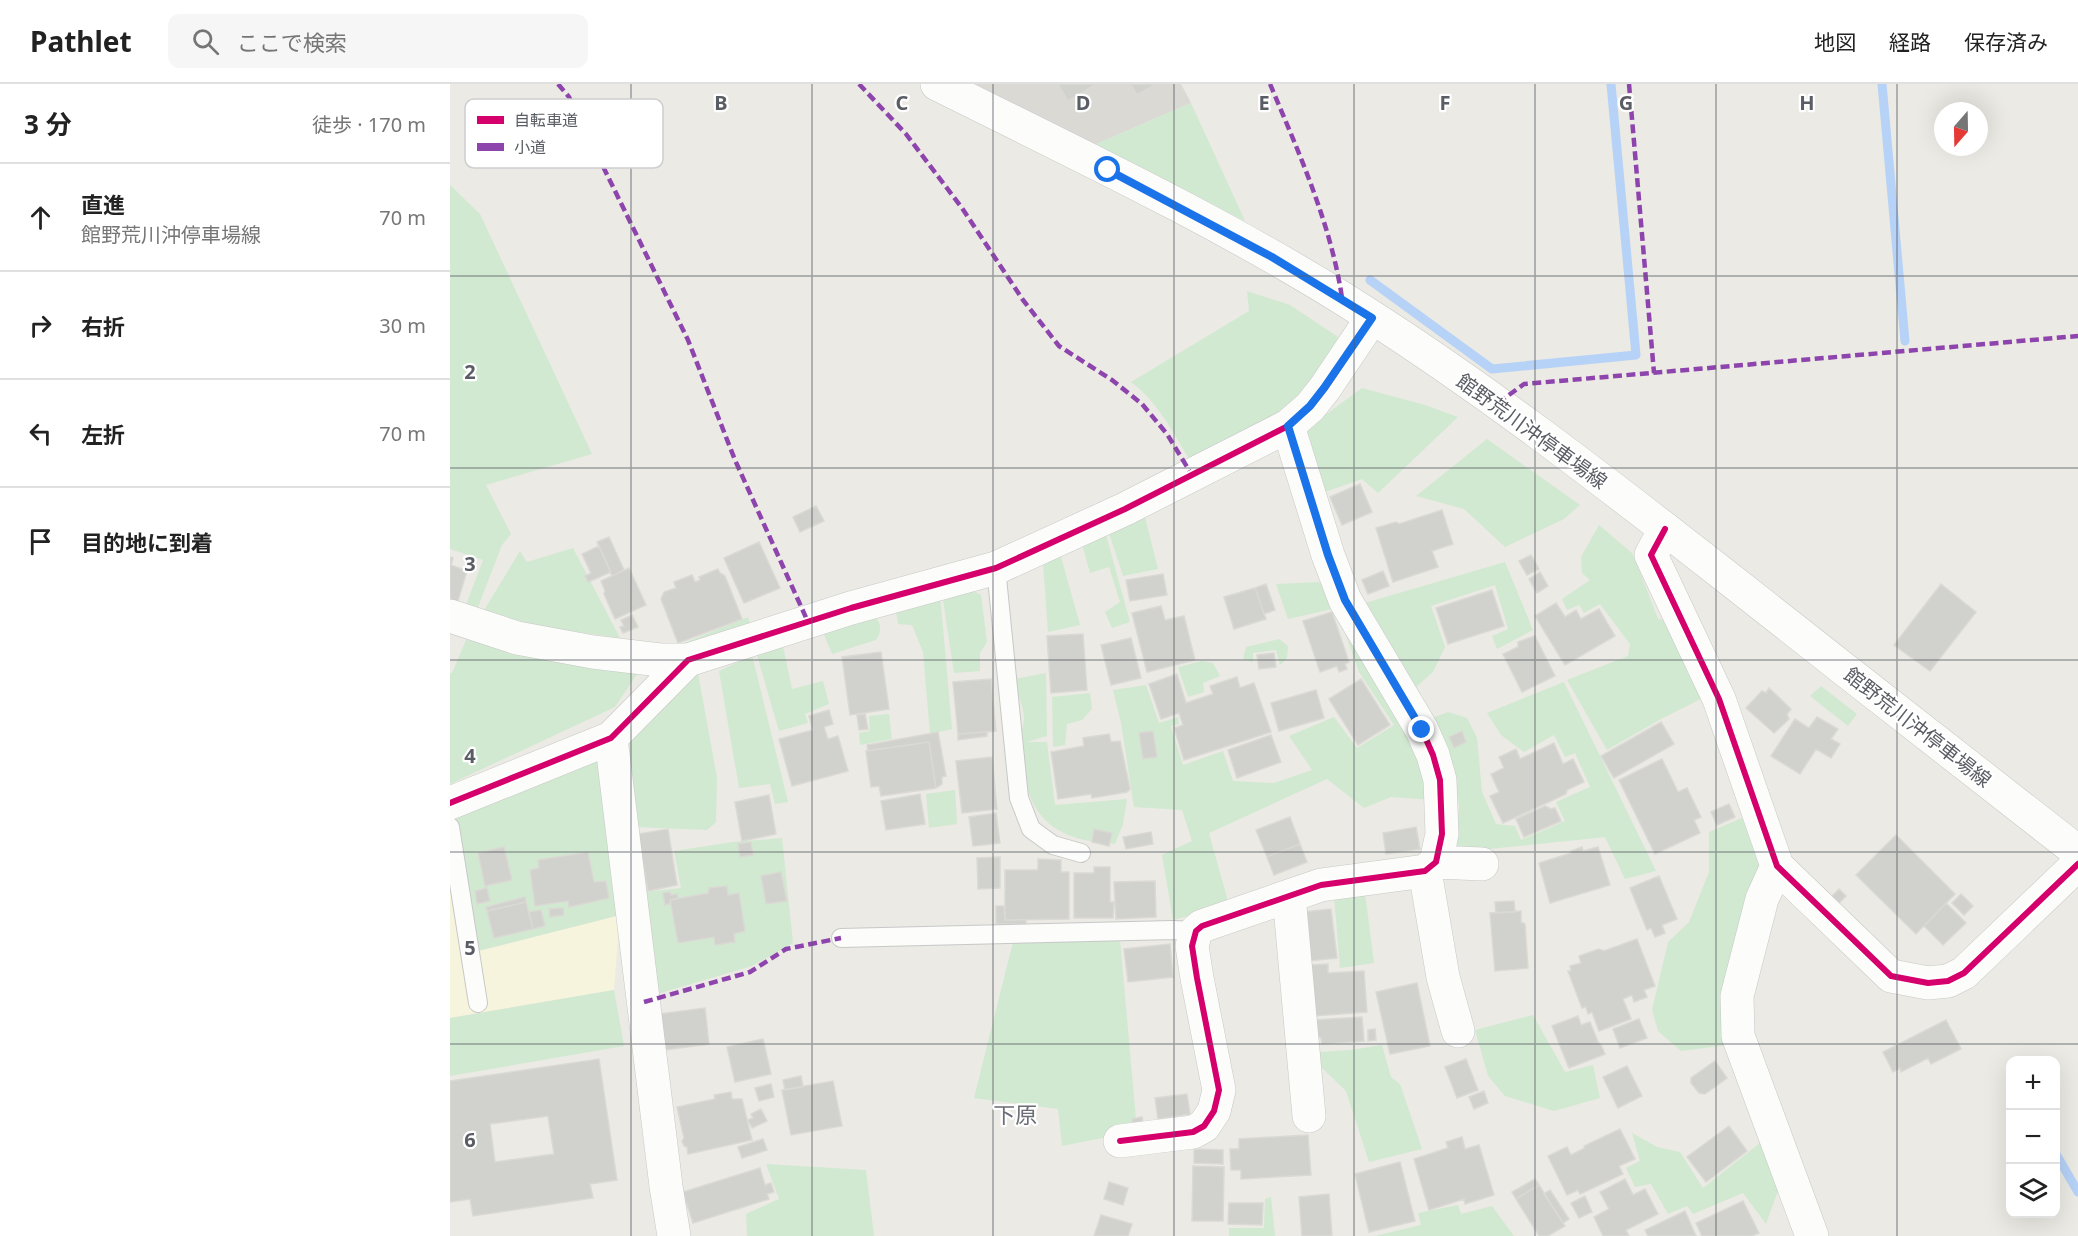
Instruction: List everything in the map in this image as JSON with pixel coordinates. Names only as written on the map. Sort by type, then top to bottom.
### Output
[{"type":"street","name":"館野荒川沖停車場線","points":[[938,84],[1108,170],[1272,257],[1372,318],[1498,403],[1665,529],[2078,852]]},
{"type":"street","points":[[450,616],[517,638],[627,656],[660,660],[688,660],[851,608],[996,568],[1125,509],[1288,426],[1310,406],[1324,388],[1372,318]]},
{"type":"street","points":[[1288,426],[1328,555],[1345,600],[1422,730],[1433,754],[1440,780],[1442,834],[1431,867],[1443,977],[1458,1031]]},
{"type":"street","points":[[1665,529],[1651,555],[1719,699],[1777,866],[1891,976],[1928,983],[1948,981],[1964,973],[2078,864]]},
{"type":"street","points":[[450,803],[611,738],[688,660]]},
{"type":"street","points":[[611,738],[674,1236]]},
{"type":"street","points":[[1120,1141],[1193,1132],[1204,1126],[1214,1111],[1220,1090],[1192,946],[1196,931],[1202,926],[1321,885],[1431,867],[1482,864]]},
{"type":"street","points":[[1777,866],[1762,899],[1737,996],[1738,1036],[1812,1236]]},
{"type":"street","points":[[1289,896],[1309,1116]]},
{"type":"lane","points":[[996,568],[1019,798],[1031,830],[1053,845],[1081,853]]},
{"type":"lane","points":[[450,827],[478,1003]]},
{"type":"lane","points":[[841,938],[1196,931]]},
{"type":"shaded area","points":[[975,84],[1181,84],[1191,103],[1094,145]]},
{"type":"shaded area","points":[[454,816],[478,951],[620,915],[614,990],[450,1018],[450,819]]},
{"type":"green space","points":[[1191,103],[1245,221],[1094,145]]},
{"type":"green space","points":[[450,185],[480,214],[592,454],[486,485],[511,534],[502,545],[478,607],[466,605],[483,560],[450,549]]},
{"type":"green space","points":[[1247,291],[1290,305],[1338,337],[1322,373],[1272,422],[1191,462],[1157,409],[1131,382],[1249,311]]},
{"type":"green space","points":[[1362,388],[1425,405],[1458,417],[1378,493],[1362,479],[1325,492],[1304,443],[1309,427]]},
{"type":"green space","points":[[1487,439],[1580,505],[1564,519],[1505,547],[1464,509],[1416,496]]},
{"type":"green space","points":[[1144,513],[1158,569],[1123,576],[1108,530]]},
{"type":"green space","points":[[1599,525],[1633,554],[1658,619],[1666,620],[1701,699],[1607,750],[1567,680],[1628,656],[1630,644],[1600,604],[1584,613],[1579,605],[1567,610],[1562,599],[1590,580],[1582,573],[1581,557]]},
{"type":"green space","points":[[1105,531],[1130,622],[1112,628],[1105,612],[1120,602],[1109,567],[1090,573],[1082,544]]},
{"type":"green space","points":[[573,548],[620,638],[549,628],[483,612],[520,551],[527,562]]},
{"type":"green space","points":[[1061,557],[1080,625],[1048,632],[1043,563]]},
{"type":"green space","points":[[1505,562],[1533,630],[1497,649],[1492,636],[1508,629],[1495,585],[1431,606],[1445,647],[1433,672],[1414,689],[1365,603]]},
{"type":"green space","points":[[1319,582],[1327,591],[1333,609],[1288,619],[1276,584]]},
{"type":"green space","points":[[967,588],[981,595],[987,642],[980,653],[980,671],[954,673],[942,593]]},
{"type":"green space","points":[[940,594],[952,729],[930,734],[923,652],[912,625],[898,624],[896,611]]},
{"type":"green space","points":[[873,616],[880,627],[876,640],[832,654],[822,630]]},
{"type":"green space","points":[[748,617],[751,627],[677,646]]},
{"type":"green space","points":[[1343,627],[1412,740],[1433,800],[1391,797],[1364,808],[1327,779],[1209,833],[1229,905],[1173,920],[1162,855],[1192,841],[1182,810],[1134,807],[1121,723],[1113,690],[1146,685],[1159,723],[1178,717],[1179,724],[1171,726],[1183,765],[1223,751],[1233,781],[1274,783],[1312,770],[1289,736],[1334,717],[1357,748],[1394,725],[1359,672]]},
{"type":"green space","points":[[1279,639],[1288,646],[1287,658],[1280,665],[1276,650],[1253,653],[1253,662],[1243,659],[1246,647]]},
{"type":"green space","points":[[466,640],[643,665],[615,707],[450,784],[450,673]]},
{"type":"green space","points":[[782,642],[792,689],[823,681],[829,704],[805,714],[808,723],[779,731],[756,652]]},
{"type":"green space","points":[[752,655],[788,802],[775,804],[770,784],[739,788],[719,671]]},
{"type":"green space","points":[[1202,661],[1213,663],[1220,676],[1203,683],[1204,692],[1188,697],[1178,667]]},
{"type":"green space","points":[[698,673],[717,778],[716,822],[707,830],[637,827],[625,740]]},
{"type":"green space","points":[[1046,673],[1047,736],[1027,742],[1047,742],[1055,805],[1127,799],[1123,824],[1115,844],[1065,834],[1046,821],[1033,803],[1024,769],[1021,731],[1024,718],[1014,679]]},
{"type":"green space","points":[[1564,682],[1656,871],[1625,879],[1605,837],[1470,851],[1457,846],[1459,805],[1451,760],[1432,718],[1448,712],[1467,718],[1477,738],[1482,792],[1496,824],[1515,826],[1521,840],[1565,821],[1556,802],[1590,787],[1575,753],[1565,757],[1554,735],[1524,752],[1501,735],[1487,713]]},
{"type":"green space","points":[[1821,686],[1857,714],[1848,726],[1810,696]]},
{"type":"green space","points":[[1090,693],[1092,709],[1082,720],[1067,724],[1065,745],[1053,747],[1052,697]]},
{"type":"green space","points":[[889,714],[892,739],[860,745],[859,733],[870,731],[869,716]]},
{"type":"green space","points":[[590,757],[604,764],[620,915],[478,951],[454,816]],"holes":[[[503,847],[485,886],[478,853]],[[588,852],[594,882],[606,881],[609,898],[569,907],[568,901],[536,906],[530,870],[539,868],[538,860]],[[487,888],[490,901],[478,904],[475,891]],[[525,897],[529,912],[541,910],[545,926],[494,938],[487,906]]]},
{"type":"green space","points":[[955,790],[957,824],[929,828],[926,794]]},
{"type":"green space","points":[[1742,818],[1759,865],[1733,957],[1727,1045],[1681,1051],[1658,1031],[1652,1010],[1668,942],[1689,922],[1709,872],[1709,832]]},
{"type":"green space","points":[[782,838],[793,943],[752,966],[657,994],[644,892],[681,888],[674,851],[733,842]],"holes":[[[751,842],[753,855],[740,857],[738,844]],[[781,872],[787,900],[766,904],[761,876]],[[727,886],[728,895],[739,894],[745,931],[734,934],[735,942],[715,945],[714,937],[678,943],[671,903],[665,905],[664,893],[677,894],[678,898],[708,893],[710,888]]]},
{"type":"green space","points":[[1365,893],[1374,963],[1340,968],[1334,896]]},
{"type":"green space","points":[[1120,940],[1137,1131],[1062,1146],[1058,1109],[974,1098],[1013,942]]},
{"type":"green space","points":[[614,990],[624,1046],[450,1076],[450,1018]]},
{"type":"green space","points":[[1533,1015],[1565,1072],[1593,1065],[1600,1098],[1554,1111],[1505,1096],[1488,1076],[1475,1030]]},
{"type":"green space","points":[[1382,1045],[1391,1077],[1400,1084],[1422,1149],[1369,1162],[1346,1091],[1322,1068],[1319,1052]]},
{"type":"green space","points":[[1632,1133],[1657,1147],[1680,1152],[1703,1188],[1760,1143],[1780,1185],[1766,1224],[1743,1193],[1693,1214],[1687,1206],[1668,1214],[1651,1184],[1635,1187],[1626,1168],[1640,1161]]},
{"type":"green space","points":[[766,1164],[866,1170],[874,1236],[747,1236],[746,1214],[779,1199]]},
{"type":"green space","points":[[1271,1197],[1275,1236],[1229,1236],[1229,1228],[1264,1228],[1265,1199]]},
{"type":"green space","points":[[1458,1205],[1461,1214],[1492,1206],[1514,1236],[1375,1236],[1421,1225],[1418,1213]]},
{"type":"building","points":[[1058,84],[1096,84],[1068,101]]},
{"type":"building","points":[[1131,84],[1156,84],[1137,95]]},
{"type":"building","points":[[1360,484],[1372,512],[1342,525],[1330,497]]},
{"type":"building","points":[[816,506],[824,521],[800,532],[793,517]]},
{"type":"building","points":[[1442,510],[1453,544],[1432,551],[1438,567],[1393,582],[1376,528],[1396,522],[1399,524]]},
{"type":"building","points":[[609,537],[624,570],[612,576],[597,542]]},
{"type":"building","points":[[759,542],[780,588],[744,603],[724,558]]},
{"type":"building","points":[[599,546],[611,572],[588,582],[585,576],[591,573],[582,554]]},
{"type":"building","points":[[1531,555],[1539,569],[1527,575],[1519,561]]},
{"type":"building","points":[[450,557],[453,558],[451,565],[467,571],[457,604],[450,601]]},
{"type":"building","points":[[629,568],[646,605],[615,619],[601,581]]},
{"type":"building","points":[[718,569],[725,576],[742,619],[678,643],[661,599],[664,592],[676,588],[674,582],[692,575],[695,582],[700,580],[699,577]]},
{"type":"building","points":[[1383,571],[1389,586],[1368,594],[1362,580]]},
{"type":"building","points":[[1540,572],[1548,586],[1537,593],[1529,579]]},
{"type":"building","points":[[1163,574],[1167,595],[1130,601],[1126,580]]},
{"type":"building","points":[[1266,584],[1275,610],[1264,614],[1255,588]]},
{"type":"building","points":[[1941,584],[1976,612],[1930,671],[1894,645]]},
{"type":"building","points":[[1255,588],[1266,619],[1234,629],[1224,597]]},
{"type":"building","points":[[1492,590],[1504,626],[1448,644],[1436,608]]},
{"type":"building","points":[[1556,603],[1565,617],[1576,610],[1581,619],[1599,609],[1615,636],[1565,665],[1535,616]]},
{"type":"building","points":[[1161,606],[1165,620],[1184,616],[1195,660],[1147,672],[1132,613]]},
{"type":"building","points":[[1332,612],[1349,662],[1345,664],[1347,669],[1339,672],[1337,666],[1320,672],[1303,621]]},
{"type":"building","points":[[632,615],[638,627],[623,633],[620,627],[624,626],[621,620]]},
{"type":"building","points":[[1083,634],[1087,690],[1051,693],[1047,636]]},
{"type":"building","points":[[1535,636],[1555,676],[1522,692],[1503,654],[1518,647],[1518,642]]},
{"type":"building","points":[[1131,638],[1141,678],[1111,685],[1101,645]]},
{"type":"building","points":[[881,652],[889,709],[850,715],[842,657]]},
{"type":"building","points":[[1274,653],[1276,667],[1259,669],[1257,655]]},
{"type":"building","points":[[1177,674],[1186,703],[1213,694],[1210,686],[1237,677],[1240,688],[1254,683],[1271,732],[1184,760],[1174,728],[1183,725],[1179,713],[1161,719],[1149,684]]},
{"type":"building","points":[[991,679],[996,731],[958,734],[953,682]]},
{"type":"building","points":[[1361,679],[1390,725],[1358,745],[1329,699]]},
{"type":"building","points":[[1769,688],[1791,709],[1787,714],[1789,719],[1774,733],[1746,708],[1762,691],[1766,693]]},
{"type":"building","points":[[1316,690],[1324,718],[1279,731],[1271,703]]},
{"type":"building","points":[[829,710],[833,724],[824,727],[828,739],[838,736],[848,771],[792,786],[779,739],[813,730],[809,716]]},
{"type":"building","points":[[865,714],[868,729],[859,730],[857,715]]},
{"type":"building","points":[[1817,717],[1838,729],[1831,739],[1840,744],[1831,758],[1816,749],[1800,774],[1771,756],[1795,719],[1809,728]]},
{"type":"building","points":[[1661,722],[1674,744],[1614,778],[1601,756]]},
{"type":"building","points":[[1153,731],[1157,757],[1143,759],[1139,733]]},
{"type":"building","points":[[1462,731],[1466,742],[1454,748],[1449,737]]},
{"type":"building","points":[[938,732],[946,776],[942,777],[942,784],[936,788],[929,742],[868,751],[867,745]]},
{"type":"building","points":[[987,732],[987,736],[958,740],[958,734]]},
{"type":"building","points":[[1109,734],[1111,742],[1120,741],[1130,789],[1127,792],[1092,798],[1091,794],[1058,799],[1051,752],[1084,746],[1083,738]]},
{"type":"building","points":[[1271,735],[1281,762],[1237,778],[1228,750]]},
{"type":"building","points":[[929,742],[936,788],[881,796],[879,786],[871,787],[866,751]]},
{"type":"building","points":[[1554,743],[1563,764],[1573,759],[1584,782],[1567,790],[1566,794],[1503,823],[1490,796],[1499,792],[1491,774],[1504,768],[1499,757],[1516,749],[1520,759]]},
{"type":"building","points":[[992,757],[997,809],[962,813],[956,761]]},
{"type":"building","points":[[1662,759],[1678,792],[1687,788],[1701,817],[1694,820],[1700,833],[1655,854],[1619,780]]},
{"type":"building","points":[[920,794],[925,824],[886,830],[881,801]]},
{"type":"building","points":[[769,795],[776,834],[742,841],[735,802]]},
{"type":"building","points":[[1729,804],[1735,817],[1717,825],[1711,812]]},
{"type":"building","points":[[1545,806],[1555,808],[1561,821],[1524,837],[1516,819]]},
{"type":"building","points":[[996,813],[1000,843],[973,846],[969,817]]},
{"type":"building","points":[[1290,817],[1300,844],[1267,857],[1256,830]]},
{"type":"building","points":[[1416,827],[1420,849],[1386,854],[1383,833]]},
{"type":"building","points":[[668,829],[677,885],[648,891],[638,834]]},
{"type":"building","points":[[1094,829],[1112,833],[1109,846],[1092,842]]},
{"type":"building","points":[[1151,832],[1153,844],[1126,849],[1123,837]]},
{"type":"building","points":[[1896,835],[1955,894],[1916,934],[1856,875]]},
{"type":"building","points":[[751,842],[753,855],[740,857],[738,844]]},
{"type":"building","points":[[1300,844],[1307,862],[1274,875],[1267,857]]},
{"type":"building","points":[[504,847],[512,880],[485,886],[478,853]]},
{"type":"building","points":[[1582,847],[1583,851],[1598,847],[1610,885],[1550,903],[1539,863]]},
{"type":"building","points":[[588,852],[594,882],[606,881],[609,898],[569,907],[568,901],[535,906],[530,870],[539,868],[538,860]]},
{"type":"building","points":[[1000,857],[1000,888],[978,889],[977,858]]},
{"type":"building","points":[[1038,859],[1061,860],[1061,872],[1069,872],[1069,919],[1005,920],[1005,870],[1038,870]]},
{"type":"building","points":[[1094,867],[1110,867],[1110,902],[1114,902],[1113,918],[1074,918],[1074,873],[1094,873]]},
{"type":"building","points":[[781,872],[787,901],[766,904],[761,876]]},
{"type":"building","points":[[1659,876],[1677,919],[1662,925],[1665,933],[1655,937],[1651,928],[1647,930],[1630,888]]},
{"type":"building","points":[[1155,881],[1156,917],[1116,919],[1114,882]]},
{"type":"building","points":[[727,886],[728,895],[739,893],[745,931],[734,934],[735,942],[715,945],[714,937],[678,943],[670,900],[708,893],[709,888]]},
{"type":"building","points":[[487,888],[490,901],[477,904],[475,891]]},
{"type":"building","points":[[1839,889],[1846,896],[1838,904],[1830,898]]},
{"type":"building","points":[[670,892],[671,895],[677,894],[678,898],[670,900],[671,903],[665,905],[663,893]]},
{"type":"building","points":[[1961,894],[1973,906],[1964,915],[1952,903]]},
{"type":"building","points":[[525,897],[526,902],[487,911],[486,907]]},
{"type":"building","points":[[1514,901],[1515,912],[1496,913],[1495,902]]},
{"type":"building","points":[[526,902],[533,929],[494,938],[487,911]]},
{"type":"building","points":[[1946,903],[1966,923],[1943,945],[1924,926]]},
{"type":"building","points":[[996,906],[1004,906],[1005,920],[1026,920],[1026,924],[996,924]]},
{"type":"building","points":[[563,908],[564,915],[550,917],[549,909]]},
{"type":"building","points":[[1331,909],[1337,958],[1309,961],[1303,912]]},
{"type":"building","points":[[541,910],[545,926],[533,929],[529,912]]},
{"type":"building","points":[[1521,911],[1521,922],[1525,924],[1528,968],[1495,971],[1490,913]]},
{"type":"building","points":[[1637,939],[1655,986],[1644,990],[1647,997],[1634,1002],[1632,995],[1623,999],[1631,1019],[1599,1031],[1592,1012],[1588,1014],[1586,1007],[1582,1008],[1568,971],[1571,971],[1570,966],[1581,963],[1579,956],[1599,949],[1604,951]]},
{"type":"building","points":[[1170,944],[1173,977],[1128,982],[1124,949]]},
{"type":"building","points":[[1328,964],[1328,973],[1364,971],[1367,1012],[1314,1016],[1310,965]]},
{"type":"building","points":[[1417,983],[1430,1046],[1390,1054],[1376,992]]},
{"type":"building","points":[[705,1008],[709,1044],[665,1050],[660,1014]]},
{"type":"building","points":[[1578,1016],[1581,1025],[1590,1022],[1605,1054],[1569,1068],[1552,1026]]},
{"type":"building","points":[[1362,1017],[1364,1041],[1322,1044],[1321,1038],[1317,1037],[1315,1020]]},
{"type":"building","points":[[1639,1019],[1647,1038],[1620,1048],[1613,1029]]},
{"type":"building","points":[[1946,1020],[1961,1049],[1931,1064],[1928,1058],[1901,1072],[1900,1068],[1893,1072],[1883,1052]]},
{"type":"building","points":[[1375,1029],[1376,1040],[1368,1041],[1368,1030]]},
{"type":"building","points":[[763,1039],[771,1074],[735,1082],[727,1047]]},
{"type":"building","points":[[599,1059],[617,1180],[590,1184],[593,1198],[473,1216],[470,1199],[450,1202],[450,1081]],"holes":[[[548,1116],[554,1154],[495,1162],[490,1124]]]},
{"type":"building","points":[[1466,1059],[1478,1090],[1457,1098],[1445,1067]]},
{"type":"building","points":[[1715,1061],[1727,1078],[1705,1094],[1699,1093],[1691,1083],[1691,1078]]},
{"type":"building","points":[[1627,1066],[1642,1096],[1618,1108],[1603,1077]]},
{"type":"building","points":[[801,1076],[803,1087],[785,1090],[783,1080]]},
{"type":"building","points":[[833,1081],[842,1126],[791,1135],[782,1090]]},
{"type":"building","points":[[771,1084],[774,1097],[759,1101],[755,1088]]},
{"type":"building","points":[[1484,1091],[1488,1103],[1474,1109],[1469,1097]]},
{"type":"building","points":[[731,1092],[732,1099],[742,1099],[752,1140],[688,1154],[687,1147],[682,1141],[684,1138],[677,1107],[715,1099],[714,1095]]},
{"type":"building","points":[[1187,1094],[1190,1114],[1158,1119],[1155,1098]]},
{"type":"building","points":[[761,1109],[767,1121],[752,1128],[748,1120],[753,1118],[751,1114]]},
{"type":"building","points":[[1142,1117],[1144,1128],[1134,1130],[1132,1119]]},
{"type":"building","points":[[1729,1126],[1747,1151],[1706,1182],[1687,1157]]},
{"type":"building","points":[[1620,1129],[1635,1159],[1619,1166],[1623,1174],[1580,1194],[1578,1190],[1567,1195],[1548,1156],[1567,1147],[1571,1155],[1585,1148],[1584,1146]]},
{"type":"building","points":[[1308,1135],[1311,1175],[1241,1179],[1241,1170],[1231,1170],[1230,1149],[1239,1149],[1239,1139]]},
{"type":"building","points":[[1462,1137],[1465,1149],[1479,1145],[1494,1195],[1465,1204],[1464,1199],[1429,1210],[1414,1159],[1448,1148],[1446,1142]]},
{"type":"building","points":[[763,1139],[767,1150],[742,1158],[738,1147]]},
{"type":"building","points":[[1194,1149],[1223,1150],[1223,1164],[1194,1163]]},
{"type":"building","points":[[1400,1162],[1415,1221],[1369,1232],[1355,1174]]},
{"type":"building","points":[[1193,1166],[1224,1167],[1223,1221],[1192,1221]]},
{"type":"building","points":[[760,1168],[765,1185],[771,1183],[774,1192],[767,1194],[769,1199],[693,1223],[683,1192]]},
{"type":"building","points":[[1535,1179],[1539,1185],[1516,1199],[1512,1192]]},
{"type":"building","points":[[1625,1179],[1633,1195],[1645,1189],[1658,1214],[1626,1230],[1629,1236],[1603,1236],[1594,1217],[1609,1209],[1600,1192]]},
{"type":"building","points":[[1109,1182],[1128,1188],[1123,1205],[1104,1199]]},
{"type":"building","points":[[1539,1185],[1565,1226],[1548,1236],[1539,1236],[1516,1199]]},
{"type":"building","points":[[1550,1190],[1569,1219],[1563,1223],[1544,1194]]},
{"type":"building","points":[[1329,1194],[1332,1236],[1302,1236],[1299,1197]]},
{"type":"building","points":[[1585,1196],[1592,1212],[1579,1218],[1571,1203]]},
{"type":"building","points":[[1743,1201],[1759,1233],[1752,1236],[1702,1236],[1696,1223]]},
{"type":"building","points":[[1229,1203],[1263,1203],[1262,1225],[1228,1224]]},
{"type":"building","points":[[1685,1211],[1696,1236],[1648,1236],[1645,1230]]},
{"type":"building","points":[[1101,1215],[1132,1224],[1128,1236],[1094,1236]]},
{"type":"waterway","points":[[1370,280],[1492,369],[1636,355],[1611,84]]},
{"type":"waterway","points":[[1882,84],[1905,341]]},
{"type":"waterway","points":[[2060,1161],[2078,1192]]},
{"type":"marked path","points":[[558,84],[570,99]]},
{"type":"marked path","points":[[859,84],[906,134],[962,208],[1023,300],[1059,346],[1112,380],[1142,404],[1167,434],[1192,475]]},
{"type":"marked path","points":[[1270,84],[1322,216],[1342,298]]},
{"type":"marked path","points":[[1629,84],[1654,373]]},
{"type":"marked path","points":[[604,168],[688,340],[735,460],[808,622]]},
{"type":"marked path","points":[[1498,403],[1524,384],[2078,336]]},
{"type":"marked path","points":[[644,1002],[750,972],[786,949],[841,938]]},
{"type":"cycle path","points":[[450,803],[611,738],[688,660],[851,608],[996,568],[1125,509],[1288,426],[1310,407],[1325,388],[1372,318]]},
{"type":"cycle path","points":[[1120,1141],[1193,1132],[1204,1126],[1214,1111],[1219,1090],[1192,946],[1196,931],[1202,926],[1321,885],[1425,871],[1436,862],[1442,834],[1440,780],[1433,755],[1422,730],[1345,600],[1328,555],[1288,426]]},
{"type":"cycle path","points":[[1665,529],[1651,555],[1719,699],[1777,866],[1891,976],[1928,983],[1948,981],[1964,973],[2078,864]]},
{"type":"district","name":"下原","points":[[1015,1114]]},
{"type":"route","points":[[1108,170],[1272,257],[1372,318],[1324,388],[1310,406],[1288,426],[1328,555],[1345,600],[1422,730]]}]
